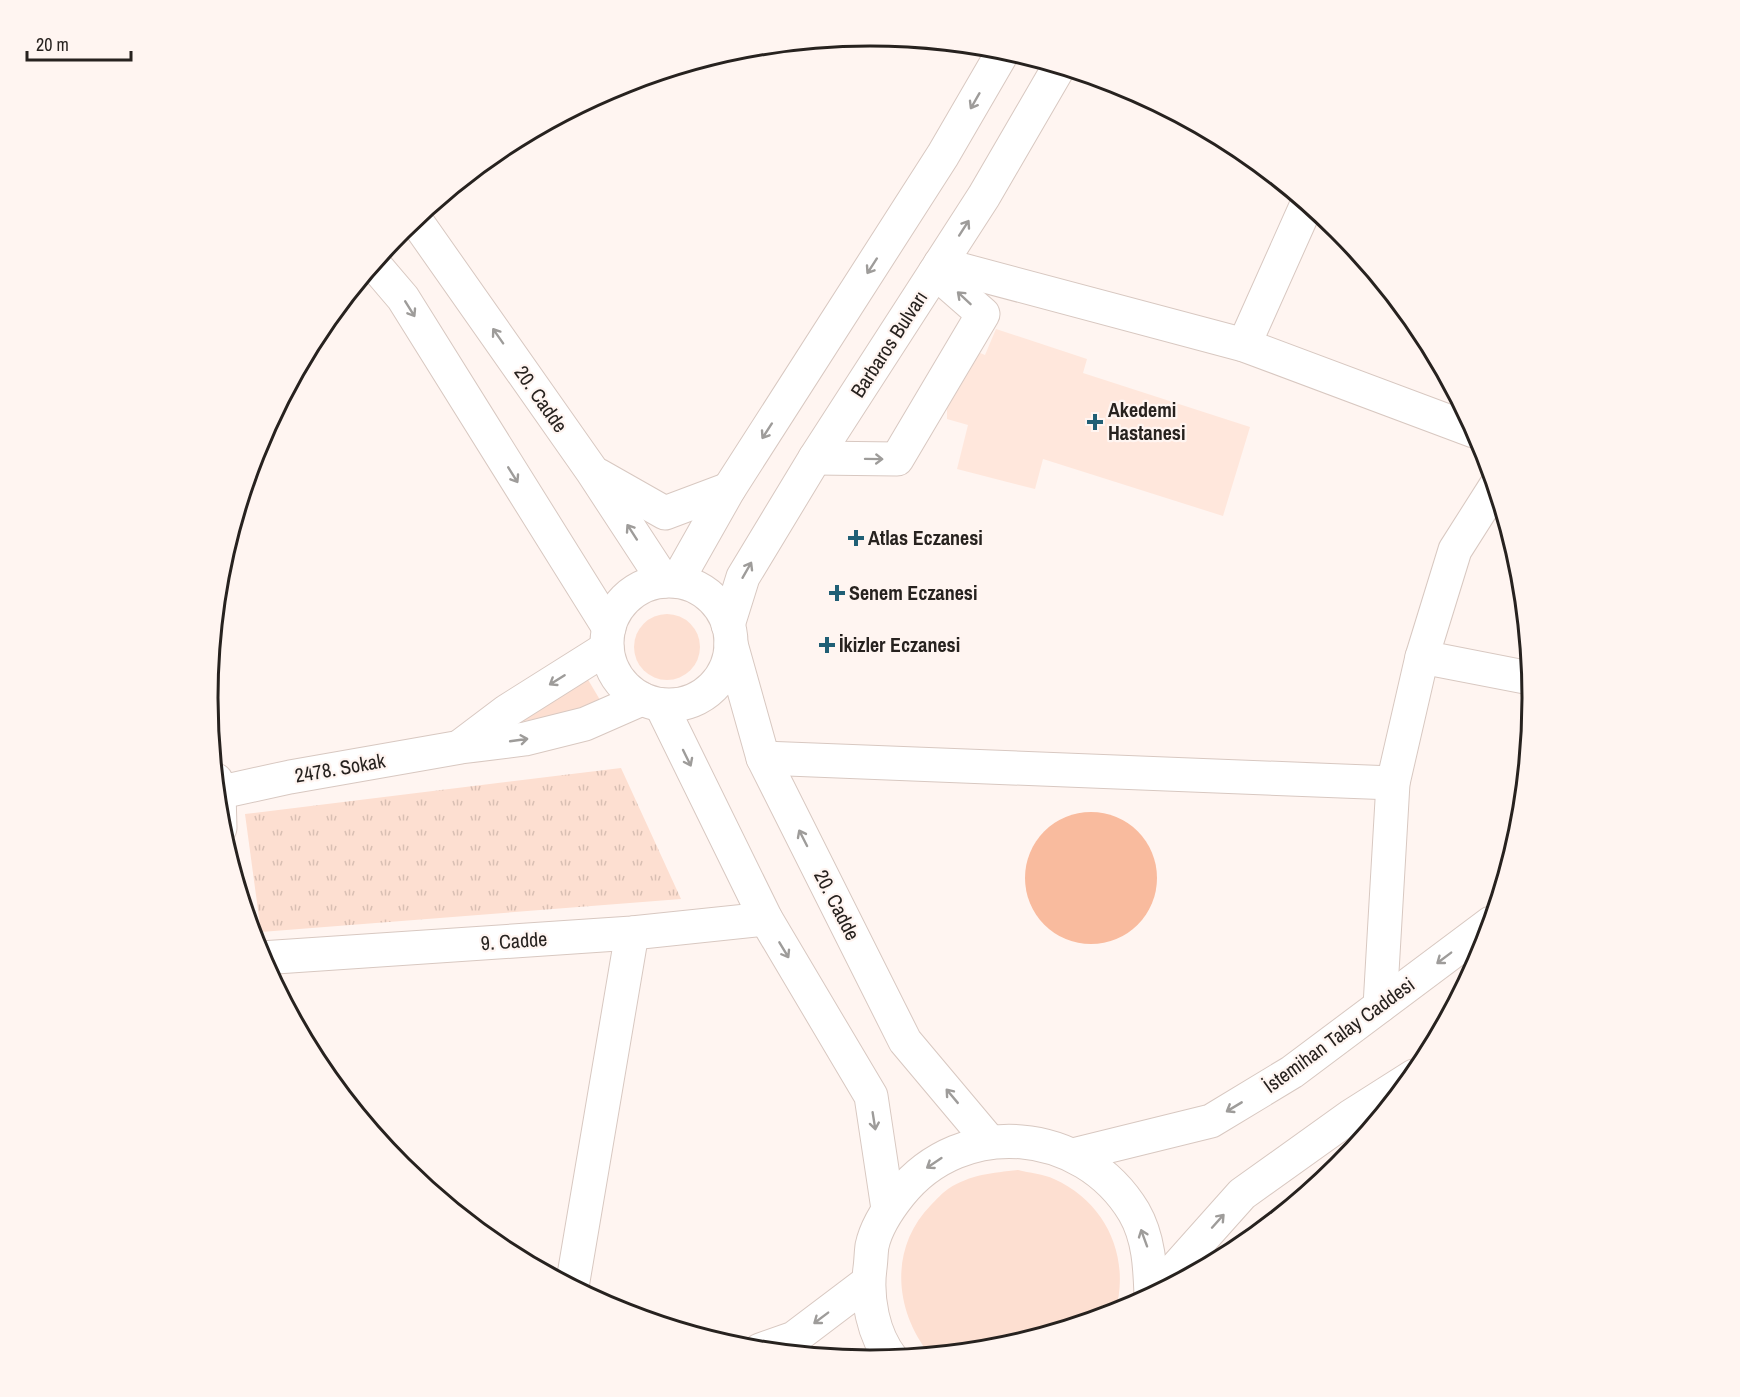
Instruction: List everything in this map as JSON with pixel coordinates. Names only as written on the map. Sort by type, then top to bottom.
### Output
[{"type":"street","points":[[670,581],[943,155],[999,59]]},
{"type":"street","name":"Barbaros Bulvarı","points":[[730,635],[743,577],[815,458],[984,196],[1055,74]]},
{"type":"street","points":[[1244,345],[1304,211]]},
{"type":"street","name":"20. Cadde","points":[[420,226],[670,581]]},
{"type":"street","points":[[938,268],[1244,345],[1462,427]]},
{"type":"street","points":[[815,458],[897,459],[983,314],[938,268]]},
{"type":"street","points":[[379,270],[403,297],[608,638],[612,669],[624,687],[652,702],[682,704],[701,696],[717,683],[728,665],[730,635],[719,607],[705,593],[670,581],[638,588],[617,610],[608,638]]},
{"type":"street","points":[[592,471],[665,513],[729,489]]},
{"type":"street","points":[[1380,1006],[1394,783],[1422,657],[1455,550],[1489,496]]},
{"type":"street","name":"20. Cadde","points":[[730,635],[763,758],[905,1041],[989,1141]]},
{"type":"street","name":"2478. Sokak","points":[[460,747],[608,638]]},
{"type":"street","points":[[1422,657],[1521,676]]},
{"type":"street","points":[[652,702],[765,919],[871,1096],[888,1209]]},
{"type":"street","name":"2478. Sokak","points":[[224,787],[460,747],[525,739],[585,724],[652,702]]},
{"type":"street","points":[[763,758],[1394,783]]},
{"type":"street","name":"9. Cadde","points":[[272,957],[632,933],[765,919]]},
{"type":"street","points":[[573,1278],[632,933]]},
{"type":"street","name":"İstemihan Talay Caddesi","points":[[1073,1155],[1211,1121],[1292,1072],[1478,933]]},
{"type":"street","points":[[1167,1278],[1242,1194],[1389,1092]]},
{"type":"street","points":[[887,1350],[873,1319],[868,1282],[873,1244],[888,1209],[912,1179],[947,1154],[989,1141],[1032,1142],[1073,1155],[1108,1179],[1134,1213],[1149,1253],[1151,1287]]},
{"type":"street","points":[[778,1344],[794,1338],[868,1282]]},
{"type":"shaded area","name":"Akedemi Hastanesi","points":[[996,329],[1087,359],[1083,373],[1250,427],[1223,516],[1043,459],[1035,489],[957,469],[968,425],[947,419],[947,405],[973,350],[985,355]]},
{"type":"green space","points":[[660,614],[674,614],[686,619],[695,628],[700,647],[698,660],[691,671],[674,680],[660,680],[648,675],[639,666],[634,654],[634,640],[639,628],[648,619]]},
{"type":"green space","points":[[584,673],[603,705],[510,724]]},
{"type":"green space","points":[[621,768],[681,899],[262,932],[245,814]]},
{"type":"green space","points":[[1018,1170],[1050,1177],[1072,1189],[1088,1202],[1101,1217],[1117,1253],[1120,1272],[1117,1302],[1039,1328],[997,1338],[925,1348],[909,1319],[903,1299],[901,1279],[908,1240],[917,1222],[948,1189],[973,1177]]},
{"type":"building","points":[[1091,812],[1116,817],[1138,831],[1152,853],[1157,878],[1152,903],[1138,925],[1116,939],[1091,944],[1066,939],[1044,925],[1030,903],[1025,878],[1030,853],[1044,831],[1066,817]]},
{"type":"place","name":"Akedemi Hastanesi","points":[[1095,422]]},
{"type":"place","name":"Atlas Eczanesi","points":[[856,538]]},
{"type":"place","name":"Senem Eczanesi","points":[[837,593]]},
{"type":"place","name":"İkizler Eczanesi","points":[[827,645]]}]
